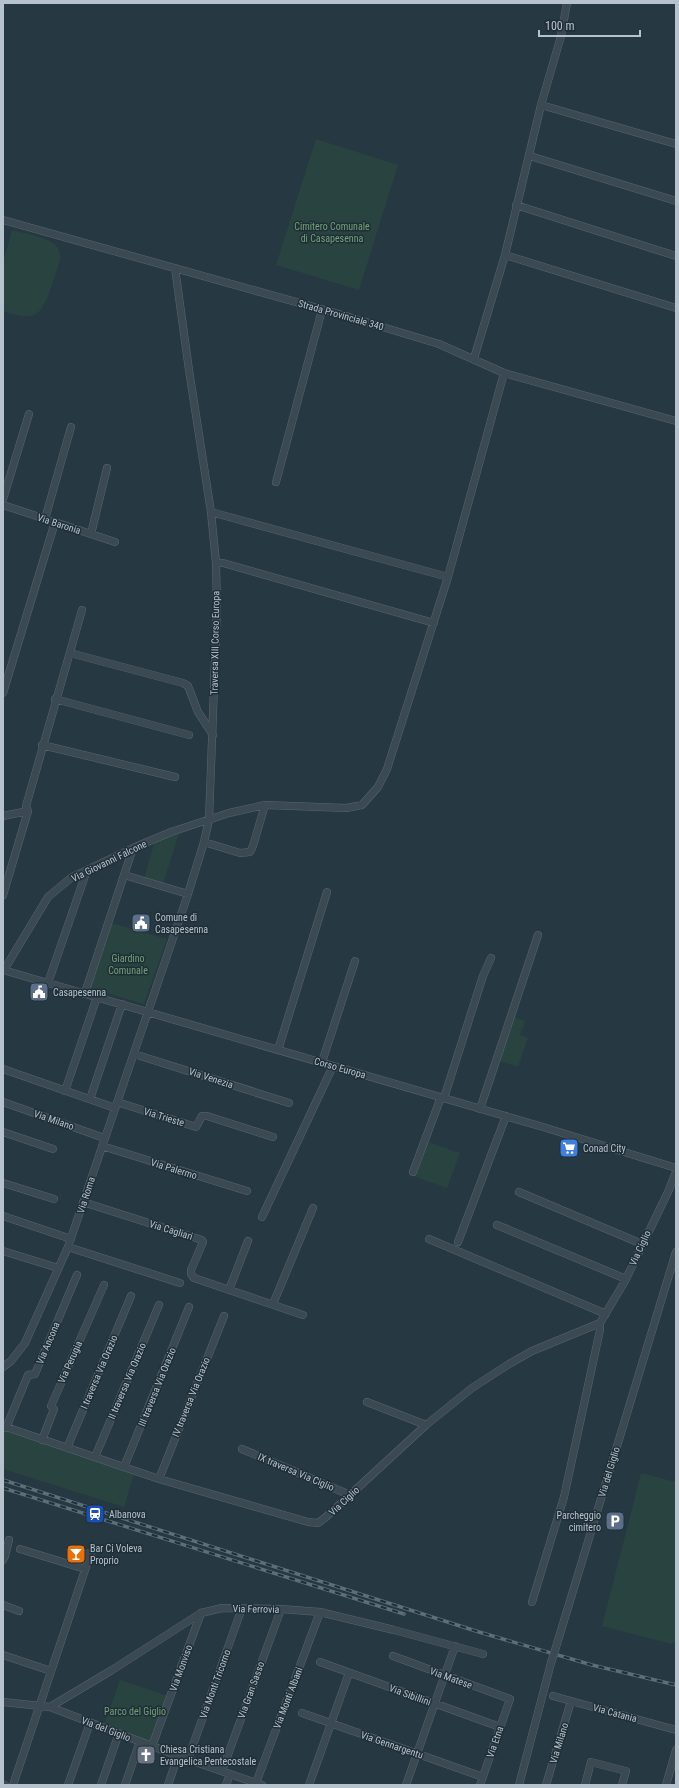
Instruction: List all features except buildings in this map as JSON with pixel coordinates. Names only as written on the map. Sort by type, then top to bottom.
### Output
[{"type":"street","points":[[475,359],[505,255],[516,205],[530,156],[541,105],[561,36],[567,3]]},
{"type":"street","points":[[541,105],[676,144]]},
{"type":"street","points":[[530,156],[676,201]]},
{"type":"street","points":[[516,205],[676,256]]},
{"type":"street","name":"Strada Provinciale 340","points":[[3,220],[439,344],[504,373],[676,421]]},
{"type":"street","points":[[505,255],[676,308]]},
{"type":"street","name":"Traversa XIII Corso Europa","points":[[148,1012],[204,842],[209,820],[213,735],[217,607],[216,563],[211,512],[175,268]]},
{"type":"street","points":[[276,482],[322,310]]},
{"type":"street","name":"Via Giovanni Falcone","points":[[4,970],[48,897],[72,877],[171,832],[209,820],[265,805],[346,808],[362,805],[378,788],[387,769],[448,577],[504,373]]},
{"type":"street","points":[[3,499],[29,414]]},
{"type":"street","points":[[45,519],[71,427]]},
{"type":"street","points":[[91,534],[107,468]]},
{"type":"street","name":"Via Baronia","points":[[3,505],[115,542]]},
{"type":"street","points":[[211,512],[448,577]]},
{"type":"street","points":[[3,693],[55,522]]},
{"type":"street","points":[[216,563],[223,563],[434,623]]},
{"type":"street","points":[[3,895],[28,811],[26,806],[42,745],[82,610]]},
{"type":"street","points":[[70,653],[183,683],[188,686],[198,712],[213,735]]},
{"type":"street","points":[[55,699],[189,735]]},
{"type":"street","points":[[42,745],[175,778]]},
{"type":"street","points":[[204,842],[240,853],[250,852],[265,805]]},
{"type":"street","points":[[3,816],[28,811]]},
{"type":"street","points":[[84,993],[133,848]]},
{"type":"street","points":[[48,983],[87,870]]},
{"type":"street","points":[[124,875],[188,894]]},
{"type":"street","points":[[278,1050],[327,892]]},
{"type":"street","points":[[480,1109],[538,935]]},
{"type":"street","points":[[413,1172],[442,1097],[483,976],[491,958]]},
{"type":"street","points":[[322,1062],[355,961]]},
{"type":"street","name":"Corso Europa","points":[[4,970],[442,1097],[676,1168]]},
{"type":"street","points":[[65,1091],[97,997]]},
{"type":"street","points":[[90,1099],[122,1004]]},
{"type":"street","name":"Via Roma","points":[[3,1367],[25,1343],[68,1247],[148,1012]]},
{"type":"street","name":"Via Venezia","points":[[134,1054],[289,1103]]},
{"type":"street","points":[[262,1217],[333,1066]]},
{"type":"street","points":[[3,1069],[90,1099],[116,1105]]},
{"type":"street","name":"Via Milano","points":[[3,1102],[104,1138]]},
{"type":"street","name":"Via Trieste","points":[[116,1105],[196,1127],[200,1117],[207,1116],[273,1137]]},
{"type":"street","points":[[458,1242],[506,1116]]},
{"type":"street","points":[[3,1132],[53,1149]]},
{"type":"street","name":"Via Palermo","points":[[102,1146],[247,1191]]},
{"type":"street","name":"Via Ciglio","points":[[5,1427],[159,1478],[308,1522],[318,1523],[350,1496],[426,1425],[472,1388],[532,1351],[600,1322],[626,1279],[668,1192],[676,1172]]},
{"type":"street","points":[[3,1183],[54,1199]]},
{"type":"street","points":[[519,1192],[642,1244]]},
{"type":"street","name":"Via Cagliari","points":[[83,1202],[202,1240],[203,1242],[191,1270],[191,1274],[194,1278],[274,1304],[302,1315]]},
{"type":"street","points":[[274,1304],[313,1208]]},
{"type":"street","points":[[3,1216],[71,1239]]},
{"type":"street","points":[[497,1225],[626,1279]]},
{"type":"street","points":[[430,1239],[606,1314]]},
{"type":"street","points":[[229,1290],[248,1242]]},
{"type":"street","points":[[68,1247],[180,1283]]},
{"type":"street","points":[[3,1251],[58,1268]]},
{"type":"street","name":"Via del Giglio","points":[[519,1785],[551,1663],[676,1252]]},
{"type":"street","name":"Via Ancona","points":[[5,1427],[28,1375],[35,1374],[76,1275]]},
{"type":"street","name":"Via Perugia","points":[[42,1440],[54,1409],[50,1406],[104,1285]]},
{"type":"street","name":"I traversa Via Orazio","points":[[67,1448],[131,1296]]},
{"type":"street","name":"II traversa Via Orazio","points":[[95,1458],[160,1305]]},
{"type":"street","name":"III traversa Via Orazio","points":[[124,1467],[189,1307]]},
{"type":"street","name":"IV traversa Via Orazio","points":[[159,1478],[224,1316]]},
{"type":"street","name":"Via Ciglio","points":[[532,1602],[564,1497],[600,1330],[600,1322]]},
{"type":"street","points":[[367,1402],[426,1425]]},
{"type":"street","name":"IX traversa Via Ciglio","points":[[242,1449],[350,1496]]},
{"type":"street","points":[[3,1560],[6,1556],[9,1540]]},
{"type":"street","points":[[20,1549],[85,1569]]},
{"type":"street","points":[[13,1785],[88,1561]]},
{"type":"street","points":[[3,1605],[19,1611]]},
{"type":"street","name":"Via Ferrovia","points":[[50,1707],[112,1670],[201,1613],[222,1608],[281,1609],[320,1612],[483,1654]]},
{"type":"street","name":"Via Monti Tricorno","points":[[188,1759],[242,1608]]},
{"type":"street","name":"Via Gran Sasso","points":[[222,1771],[281,1609]]},
{"type":"street","name":"Via Monti Albani","points":[[259,1784],[320,1612]]},
{"type":"street","name":"Via Monviso","points":[[152,1746],[201,1613]]},
{"type":"street","points":[[406,1785],[455,1646]]},
{"type":"street","points":[[3,1655],[51,1671]]},
{"type":"street","name":"Via Matese","points":[[393,1656],[510,1699]]},
{"type":"street","name":"Via Sibillini","points":[[320,1662],[500,1728]]},
{"type":"street","points":[[309,1785],[349,1673]]},
{"type":"street","name":"Via Catania","points":[[553,1696],[676,1730]]},
{"type":"street","name":"Via Etna","points":[[480,1785],[510,1699]]},
{"type":"street","name":"Via Milano","points":[[546,1785],[571,1701]]},
{"type":"street","name":"Via del Giglio","points":[[3,1702],[50,1707],[178,1756],[259,1784]]},
{"type":"street","name":"Via Gennargentu","points":[[302,1713],[483,1777]]},
{"type":"street","points":[[68,1785],[90,1722]]},
{"type":"street","points":[[101,1785],[119,1733]]},
{"type":"street","points":[[124,1785],[140,1741]]},
{"type":"street","points":[[666,1785],[676,1750]]},
{"type":"street","points":[[168,1785],[178,1756]]},
{"type":"street","points":[[585,1785],[591,1762],[626,1772],[622,1785]]},
{"type":"street","points":[[226,1785],[230,1774]]},
{"type":"green space","name":"Cimitero Comunale di Casapesenna","points":[[316,139],[398,165],[359,290],[276,265]]},
{"type":"green space","points":[[12,230],[50,241],[55,244],[59,251],[60,260],[47,299],[39,312],[30,316],[22,316],[3,311],[3,262]]},
{"type":"green space","points":[[179,833],[163,884],[144,878],[155,841]]},
{"type":"green space","name":"Giardino Comunale","points":[[111,923],[167,939],[144,1004],[89,988]]},
{"type":"green space","points":[[514,1017],[525,1021],[520,1035],[528,1038],[518,1067],[500,1061]]},
{"type":"green space","points":[[428,1142],[460,1153],[447,1188],[416,1177]]},
{"type":"green space","points":[[3,1430],[134,1474],[124,1507],[3,1469]]},
{"type":"green space","points":[[641,1473],[676,1482],[676,1642],[671,1644],[602,1626]]},
{"type":"green space","name":"Parco del Giglio","points":[[120,1680],[168,1696],[151,1743],[104,1725]]},
{"type":"railway","points":[[3,1480],[479,1632],[592,1665],[676,1685]]},
{"type":"railway","points":[[3,1488],[404,1614]]},
{"type":"place","name":"Comune di Casapesenna","points":[[141,923]]},
{"type":"place","name":"Casapesenna","points":[[39,992]]},
{"type":"place","name":"Conad City","points":[[569,1148]]},
{"type":"place","name":"Albanova","points":[[95,1514]]},
{"type":"place","name":"Parcheggio cimitero","points":[[615,1521]]},
{"type":"place","name":"Bar Ci Voleva Proprio","points":[[76,1554]]},
{"type":"place","name":"Chiesa Cristiana Evangelica Pentecostale","points":[[146,1755]]}]
